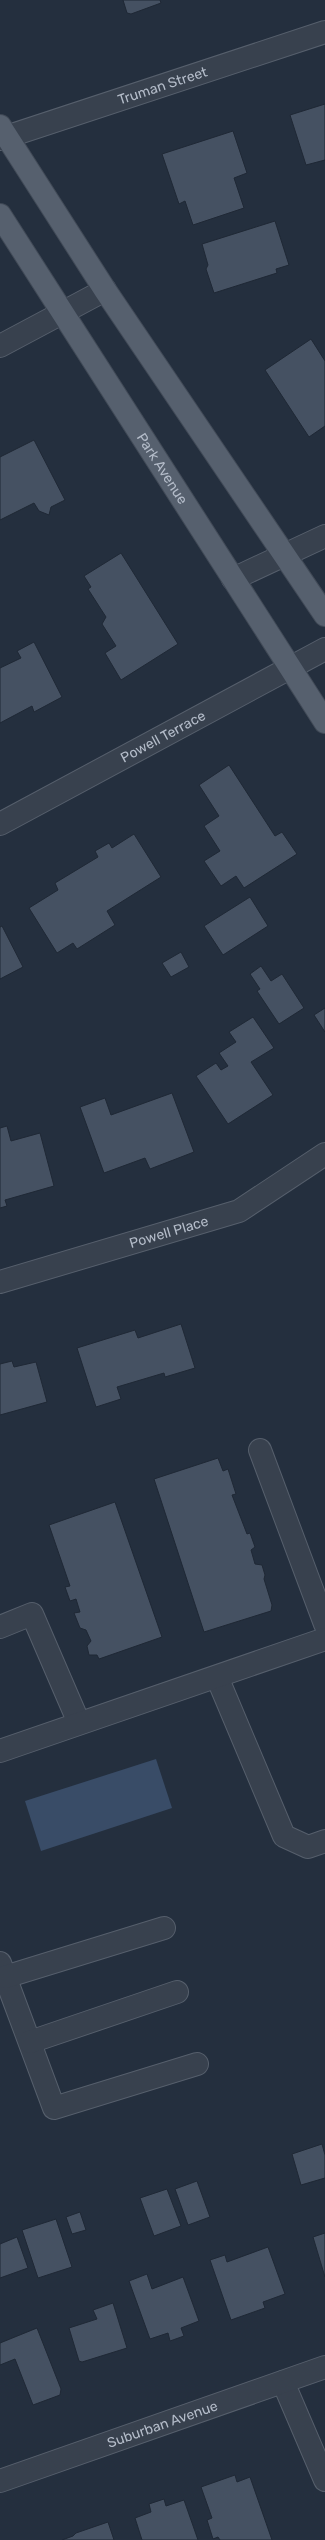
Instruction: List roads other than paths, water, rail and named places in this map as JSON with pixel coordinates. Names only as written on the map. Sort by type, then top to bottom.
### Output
[{"type":"main road","points":[[2,134],[105,290],[287,555],[325,615]]},
{"type":"main road","name":"Park Avenue","points":[[0,215],[325,722]]},
{"type":"street","name":"Truman Street","points":[[2,134],[325,32]]},
{"type":"street","points":[[0,346],[105,290]]},
{"type":"street","points":[[233,579],[325,536]]},
{"type":"street","name":"Powell Terrace","points":[[0,824],[325,649]]},
{"type":"street","name":"Powell Place","points":[[0,1282],[239,1211],[325,1154]]},
{"type":"street","points":[[260,1450],[325,1624]]},
{"type":"street","points":[[0,1627],[32,1614],[79,1722]]},
{"type":"street","points":[[0,1751],[79,1722],[217,1677],[325,1639]]},
{"type":"street","points":[[217,1677],[284,1836],[308,1847],[325,1841]]},
{"type":"street","points":[[164,1928],[3,1970],[54,2108],[197,2064]]},
{"type":"street","points":[[30,2042],[177,1992]]},
{"type":"street","name":"Suburban Avenue","points":[[0,2481],[325,2367]]},
{"type":"street","points":[[283,2382],[325,2480]]},
{"type":"water","points":[[156,1759],[172,1808],[41,1851],[25,1801]]}]
